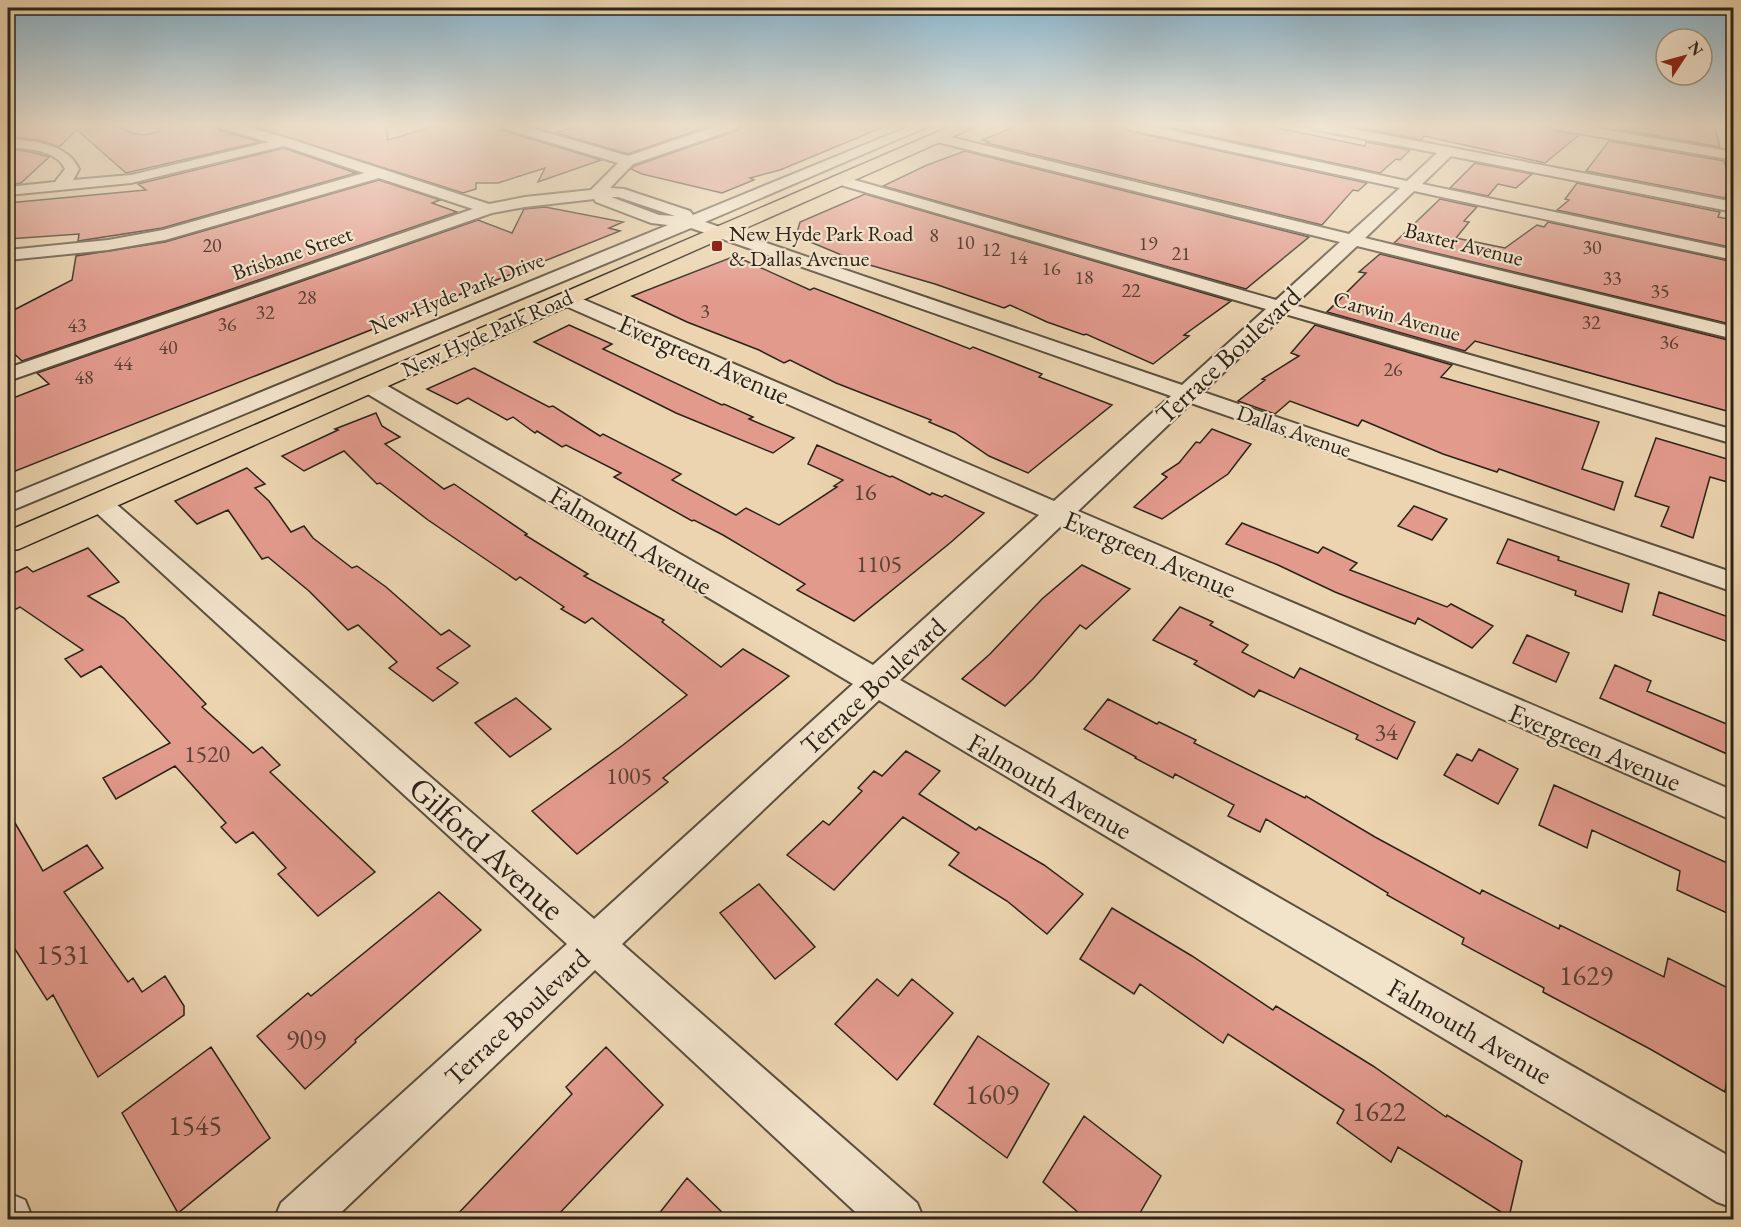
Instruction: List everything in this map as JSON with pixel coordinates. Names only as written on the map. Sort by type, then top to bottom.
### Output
[{"type":"main road","name":"New Hyde Park Road","points":[[8,542],[834,182]]},
{"type":"street","points":[[58,187],[63,182]]},
{"type":"street","points":[[8,191],[95,182]]},
{"type":"street","points":[[8,268],[15,254],[108,245],[165,235],[347,182]]},
{"type":"street","points":[[407,182],[488,209]]},
{"type":"street","points":[[607,182],[597,193],[601,199],[657,220],[690,222]]},
{"type":"street","name":"New Hyde Park Drive","points":[[8,505],[690,222],[796,182]]},
{"type":"street","name":"Carwin Avenue","points":[[847,182],[1734,437]]},
{"type":"street","name":"Baxter Avenue","points":[[1130,182],[1352,240],[1734,333]]},
{"type":"street","points":[[1393,182],[1734,255]]},
{"type":"street","name":"Terrace Boulevard","points":[[298,1220],[1414,182]]},
{"type":"street","points":[[1605,182],[1734,207]]},
{"type":"street","name":"Brisbane Street","points":[[8,375],[488,209],[597,193]]},
{"type":"street","name":"Dallas Avenue","points":[[690,222],[1734,583]]},
{"type":"street","name":"Evergreen Avenue","points":[[566,299],[1734,807]]},
{"type":"street","name":"Falmouth Avenue","points":[[369,385],[1734,1185]]},
{"type":"street","name":"Gilford Avenue","points":[[99,502],[238,628],[419,786],[900,1220]]},
{"type":"building","points":[[8,182],[22,182],[21,183],[8,185]]},
{"type":"building","points":[[323,182],[162,228],[78,241],[79,234],[8,239],[8,203],[146,190],[138,184]]},
{"type":"building","points":[[371,182],[386,182],[440,200],[432,203],[457,212],[22,361],[8,348],[8,313],[72,280],[76,256],[165,242]]},
{"type":"building","points":[[429,182],[500,182],[476,183],[476,189],[463,193]]},
{"type":"building","points":[[677,182],[748,182],[722,193]]},
{"type":"building","points":[[891,182],[1090,182],[1309,237],[1246,289],[883,186]]},
{"type":"building","points":[[1147,182],[1367,183],[1358,191],[1353,190],[1322,225]]},
{"type":"building","points":[[1456,182],[1523,182],[1516,188],[1498,184],[1488,196],[1450,188]]},
{"type":"building","points":[[1644,182],[1730,182],[1725,198]]},
{"type":"building","points":[[1577,183],[1720,212],[1718,217],[1728,219],[1727,224],[1734,225],[1734,248],[1557,210],[1569,200],[1565,199]]},
{"type":"building","points":[[865,194],[1231,301],[1184,335],[1189,336],[1153,364],[1086,334],[1047,322],[1010,305],[1004,308],[935,284],[856,261],[796,236],[800,222]]},
{"type":"building","points":[[1440,199],[1477,207],[1464,221],[1469,222],[1456,238],[1505,248],[1537,225],[1544,227],[1548,222],[1734,262],[1734,325],[1394,243]]},
{"type":"building","points":[[545,207],[623,222],[609,228],[620,231],[8,474],[8,400],[49,384],[37,373],[478,220],[512,233],[524,209]]},
{"type":"building","points":[[1380,254],[1732,341],[1727,358],[1734,360],[1734,413],[1475,341],[1465,351],[1327,312],[1366,273],[1359,272]]},
{"type":"building","points":[[735,256],[810,290],[814,288],[970,349],[973,347],[1042,374],[1039,377],[1112,405],[1028,473],[989,456],[955,433],[929,422],[931,420],[836,383],[790,360],[784,363],[759,350],[687,322],[632,296]]},
{"type":"building","points":[[569,325],[612,344],[603,349],[794,438],[773,453],[676,413],[534,342]]},
{"type":"building","points":[[1315,325],[1452,365],[1441,377],[1599,422],[1582,469],[1623,482],[1614,510],[1499,469],[1497,472],[1443,454],[1362,420],[1358,426],[1290,401],[1275,414],[1238,401],[1265,380],[1262,379],[1299,356],[1291,353]]},
{"type":"building","points":[[474,368],[549,407],[553,406],[600,436],[603,434],[681,474],[672,480],[736,515],[746,508],[779,525],[837,487],[834,486],[843,480],[808,464],[817,445],[892,476],[930,495],[932,493],[942,497],[945,495],[984,513],[854,621],[797,590],[805,584],[723,535],[692,521],[614,477],[621,473],[566,445],[562,447],[537,431],[535,433],[513,417],[507,420],[468,398],[457,404],[427,389]]},
{"type":"building","points":[[376,413],[382,426],[400,437],[385,444],[444,489],[454,484],[527,534],[525,535],[588,574],[584,576],[664,620],[662,622],[721,667],[743,649],[789,676],[663,778],[668,782],[577,854],[532,811],[687,695],[592,618],[585,623],[561,609],[564,607],[520,577],[516,580],[428,520],[380,483],[377,484],[344,451],[304,471],[282,456],[338,430],[335,429]]},
{"type":"building","points":[[1212,429],[1251,444],[1228,474],[1162,519],[1134,507],[1167,477],[1162,474],[1179,463],[1196,442],[1200,443]]},
{"type":"building","points":[[1656,438],[1734,461],[1734,484],[1710,477],[1693,538],[1661,526],[1669,507],[1635,496]]},
{"type":"building","points":[[247,468],[265,484],[255,488],[269,501],[291,532],[304,526],[313,538],[352,568],[357,566],[386,587],[441,635],[449,630],[470,646],[437,668],[458,683],[433,701],[389,668],[397,662],[358,625],[348,630],[309,591],[268,557],[262,559],[228,510],[197,524],[175,501]]},
{"type":"building","points":[[1414,506],[1447,519],[1432,540],[1398,526]]},
{"type":"building","points":[[1242,523],[1318,553],[1323,547],[1357,563],[1350,570],[1447,607],[1451,604],[1493,626],[1472,648],[1418,618],[1415,624],[1335,592],[1226,544]]},
{"type":"building","points":[[1508,539],[1559,557],[1558,560],[1629,584],[1622,612],[1575,595],[1576,591],[1497,563]]},
{"type":"building","points":[[88,548],[119,582],[88,596],[124,618],[206,704],[202,707],[253,753],[262,747],[280,765],[270,772],[375,872],[318,916],[278,874],[286,868],[253,832],[236,843],[221,827],[226,823],[175,766],[116,799],[103,778],[170,743],[101,666],[81,677],[65,659],[83,650],[20,607],[8,613],[8,576],[27,567],[33,572]]},
{"type":"building","points":[[1082,565],[1130,589],[1086,629],[1080,625],[1033,679],[1005,706],[962,679],[990,654],[1042,599]]},
{"type":"building","points":[[1659,592],[1734,619],[1734,644],[1653,615]]},
{"type":"building","points":[[1180,607],[1213,622],[1210,625],[1248,645],[1242,652],[1294,678],[1300,668],[1415,722],[1397,759],[1356,739],[1358,735],[1259,690],[1254,697],[1194,664],[1197,661],[1153,640]]},
{"type":"building","points":[[1527,635],[1569,653],[1556,682],[1513,663]]},
{"type":"building","points":[[1615,665],[1651,681],[1647,691],[1734,727],[1734,757],[1600,698]]},
{"type":"building","points":[[516,698],[551,729],[510,757],[475,723]]},
{"type":"building","points":[[1108,699],[1157,724],[1159,722],[1196,740],[1194,743],[1305,798],[1306,796],[1375,837],[1480,894],[1482,890],[1559,929],[1560,925],[1664,977],[1668,958],[1734,991],[1734,1030],[1725,1092],[1543,992],[1544,988],[1462,944],[1464,938],[1387,895],[1388,893],[1266,819],[1260,832],[1228,816],[1234,805],[1175,774],[1173,778],[1084,729]]},
{"type":"building","points":[[1479,749],[1518,769],[1498,804],[1444,775],[1457,754],[1472,761]]},
{"type":"building","points":[[906,751],[940,771],[919,794],[976,830],[979,827],[1044,865],[1083,894],[1047,934],[1007,901],[949,865],[959,853],[903,817],[834,890],[787,855],[823,821],[829,825],[862,791],[858,788],[874,771],[882,776]]},
{"type":"building","points":[[1554,785],[1734,866],[1729,914],[1677,890],[1680,871],[1592,830],[1587,848],[1539,825]]},
{"type":"building","points":[[8,811],[43,871],[87,845],[103,868],[64,892],[128,982],[133,978],[142,992],[165,976],[184,1006],[184,1015],[98,1077],[53,995],[47,1000],[8,938]]},
{"type":"building","points":[[759,884],[815,947],[775,979],[720,913]]},
{"type":"building","points":[[439,892],[481,930],[355,1040],[356,1042],[305,1089],[257,1036],[308,993],[311,996]]},
{"type":"building","points":[[1112,908],[1192,956],[1273,1010],[1276,1006],[1373,1066],[1446,1117],[1447,1115],[1522,1161],[1509,1217],[1398,1147],[1391,1162],[1337,1123],[1344,1110],[1228,1034],[1223,1043],[1140,984],[1134,994],[1080,959]]},
{"type":"building","points":[[877,979],[898,996],[912,979],[953,1013],[897,1080],[835,1024]]},
{"type":"building","points":[[978,1036],[1049,1084],[1007,1158],[934,1104]]},
{"type":"building","points":[[211,1047],[270,1138],[178,1213],[122,1113]]},
{"type":"building","points":[[606,1047],[663,1105],[553,1220],[452,1220],[572,1094],[566,1087]]},
{"type":"building","points":[[1084,1116],[1161,1176],[1136,1220],[1087,1220],[1043,1182]]},
{"type":"building","points":[[687,1178],[730,1220],[654,1220]]},
{"type":"place","name":"New Hyde Park Road & Dallas Avenue","points":[[717,246]]}]
